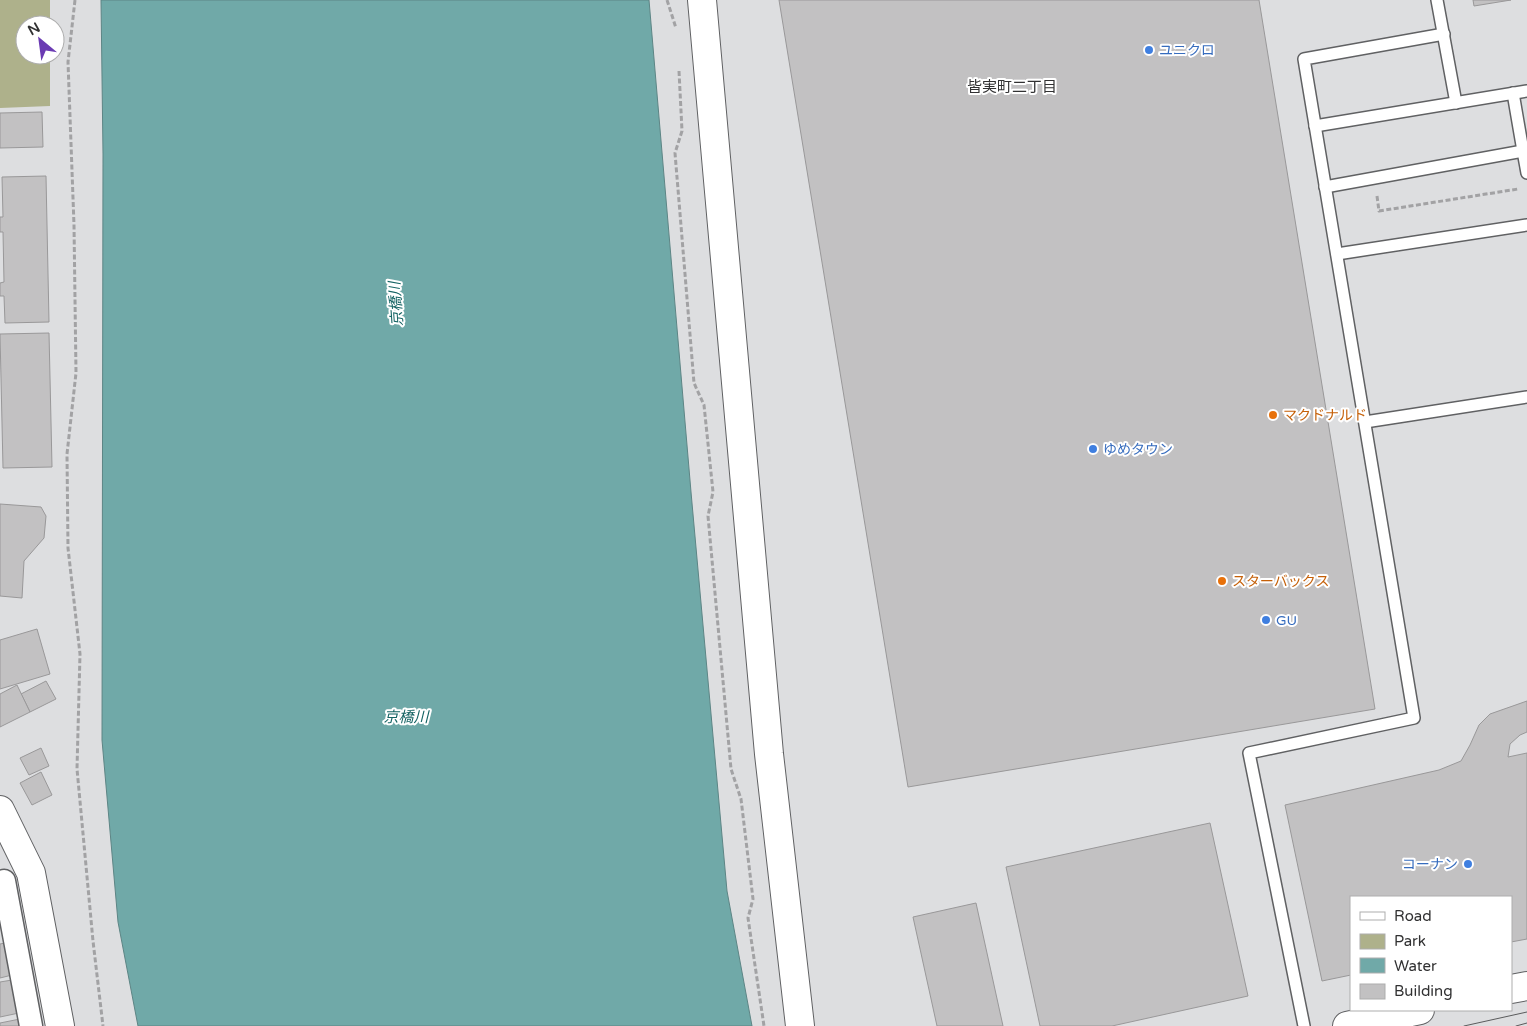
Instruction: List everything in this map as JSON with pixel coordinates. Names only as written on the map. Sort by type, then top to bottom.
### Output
[{"type":"street","points":[[702,0],[769,754],[800,1026]]},
{"type":"street","points":[[0,810],[30,873],[60,1026]]},
{"type":"street","points":[[30,873],[2,881],[31,1026]]},
{"type":"street","points":[[1512,989],[1527,986]]},
{"type":"street","points":[[1348,1026],[1416,1011]]},
{"type":"lane","points":[[1437,0],[1456,103]]},
{"type":"lane","points":[[1304,1026],[1249,753],[1414,718],[1304,58],[1444,34]]},
{"type":"lane","points":[[1315,126],[1527,91]]},
{"type":"lane","points":[[1513,93],[1527,173]]},
{"type":"lane","points":[[1325,187],[1523,151]]},
{"type":"lane","points":[[1337,254],[1527,225]]},
{"type":"lane","points":[[1365,422],[1527,397]]},
{"type":"path","points":[[75,0],[68,62],[74,225],[76,373],[67,454],[68,548],[80,654],[77,769],[103,1026]]},
{"type":"path","points":[[667,0],[677,32]]},
{"type":"path","points":[[678,62],[682,131],[676,153],[694,383],[704,406],[713,492],[708,516],[731,770],[741,799],[753,899],[748,918],[764,1026]]},
{"type":"path","points":[[1376,189],[1379,211],[1519,189],[1523,185]]},
{"type":"green space","points":[[0,0],[50,0],[50,15],[15,15],[15,65],[50,65],[50,106],[0,108]]},
{"type":"water","name":"京橋川","points":[[101,0],[649,0],[727,891],[752,1026],[138,1026],[118,922],[102,740],[103,154]]},
{"type":"building","name":"ゆめタウン","points":[[779,0],[1259,0],[1375,709],[908,787]]},
{"type":"building","points":[[1473,0],[1511,0],[1474,6]]},
{"type":"building","points":[[42,112],[43,147],[0,148],[0,113]]},
{"type":"building","points":[[46,176],[49,322],[5,323],[4,296],[0,296],[0,283],[4,282],[3,232],[0,232],[0,217],[3,217],[2,177]]},
{"type":"building","points":[[49,333],[52,467],[3,468],[0,334]]},
{"type":"building","points":[[0,504],[41,507],[46,516],[44,538],[24,561],[22,598],[0,596]]},
{"type":"building","points":[[37,629],[50,674],[0,689],[0,640]]},
{"type":"building","points":[[46,681],[56,699],[30,712],[21,694]]},
{"type":"building","points":[[17,685],[30,712],[0,727],[0,694]]},
{"type":"building","points":[[1527,701],[1527,732],[1520,735],[1510,744],[1508,757],[1527,753],[1527,939],[1512,942],[1512,896],[1350,896],[1350,975],[1322,981],[1285,805],[1439,770],[1461,761],[1479,725],[1490,714]]},
{"type":"building","points":[[41,748],[49,766],[29,775],[20,758]]},
{"type":"building","points":[[41,772],[52,795],[32,805],[20,783]]},
{"type":"building","points":[[1210,823],[1248,996],[1112,1026],[1040,1026],[1006,867]]},
{"type":"building","points":[[976,903],[1003,1026],[937,1026],[913,917]]},
{"type":"building","points":[[5,943],[12,975],[0,978],[0,944]]},
{"type":"building","points":[[12,980],[19,1013],[0,1017],[0,982]]},
{"type":"building","points":[[20,1019],[21,1026],[0,1026],[0,1023]]},
{"type":"tram line","points":[[1464,1026],[1527,1012]]},
{"type":"tram line","points":[[1516,1026],[1527,1023]]},
{"type":"place","name":"ユニクロ","points":[[1149,50]]},
{"type":"place","name":"マクドナルド","points":[[1273,415]]},
{"type":"place","name":"ゆめタウン","points":[[1093,449]]},
{"type":"place","name":"スターバックス","points":[[1222,581]]},
{"type":"place","name":"GU","points":[[1266,620]]},
{"type":"place","name":"コーナン","points":[[1468,864]]},
{"type":"district","name":"皆実町二丁目","points":[[1012,87]]}]
